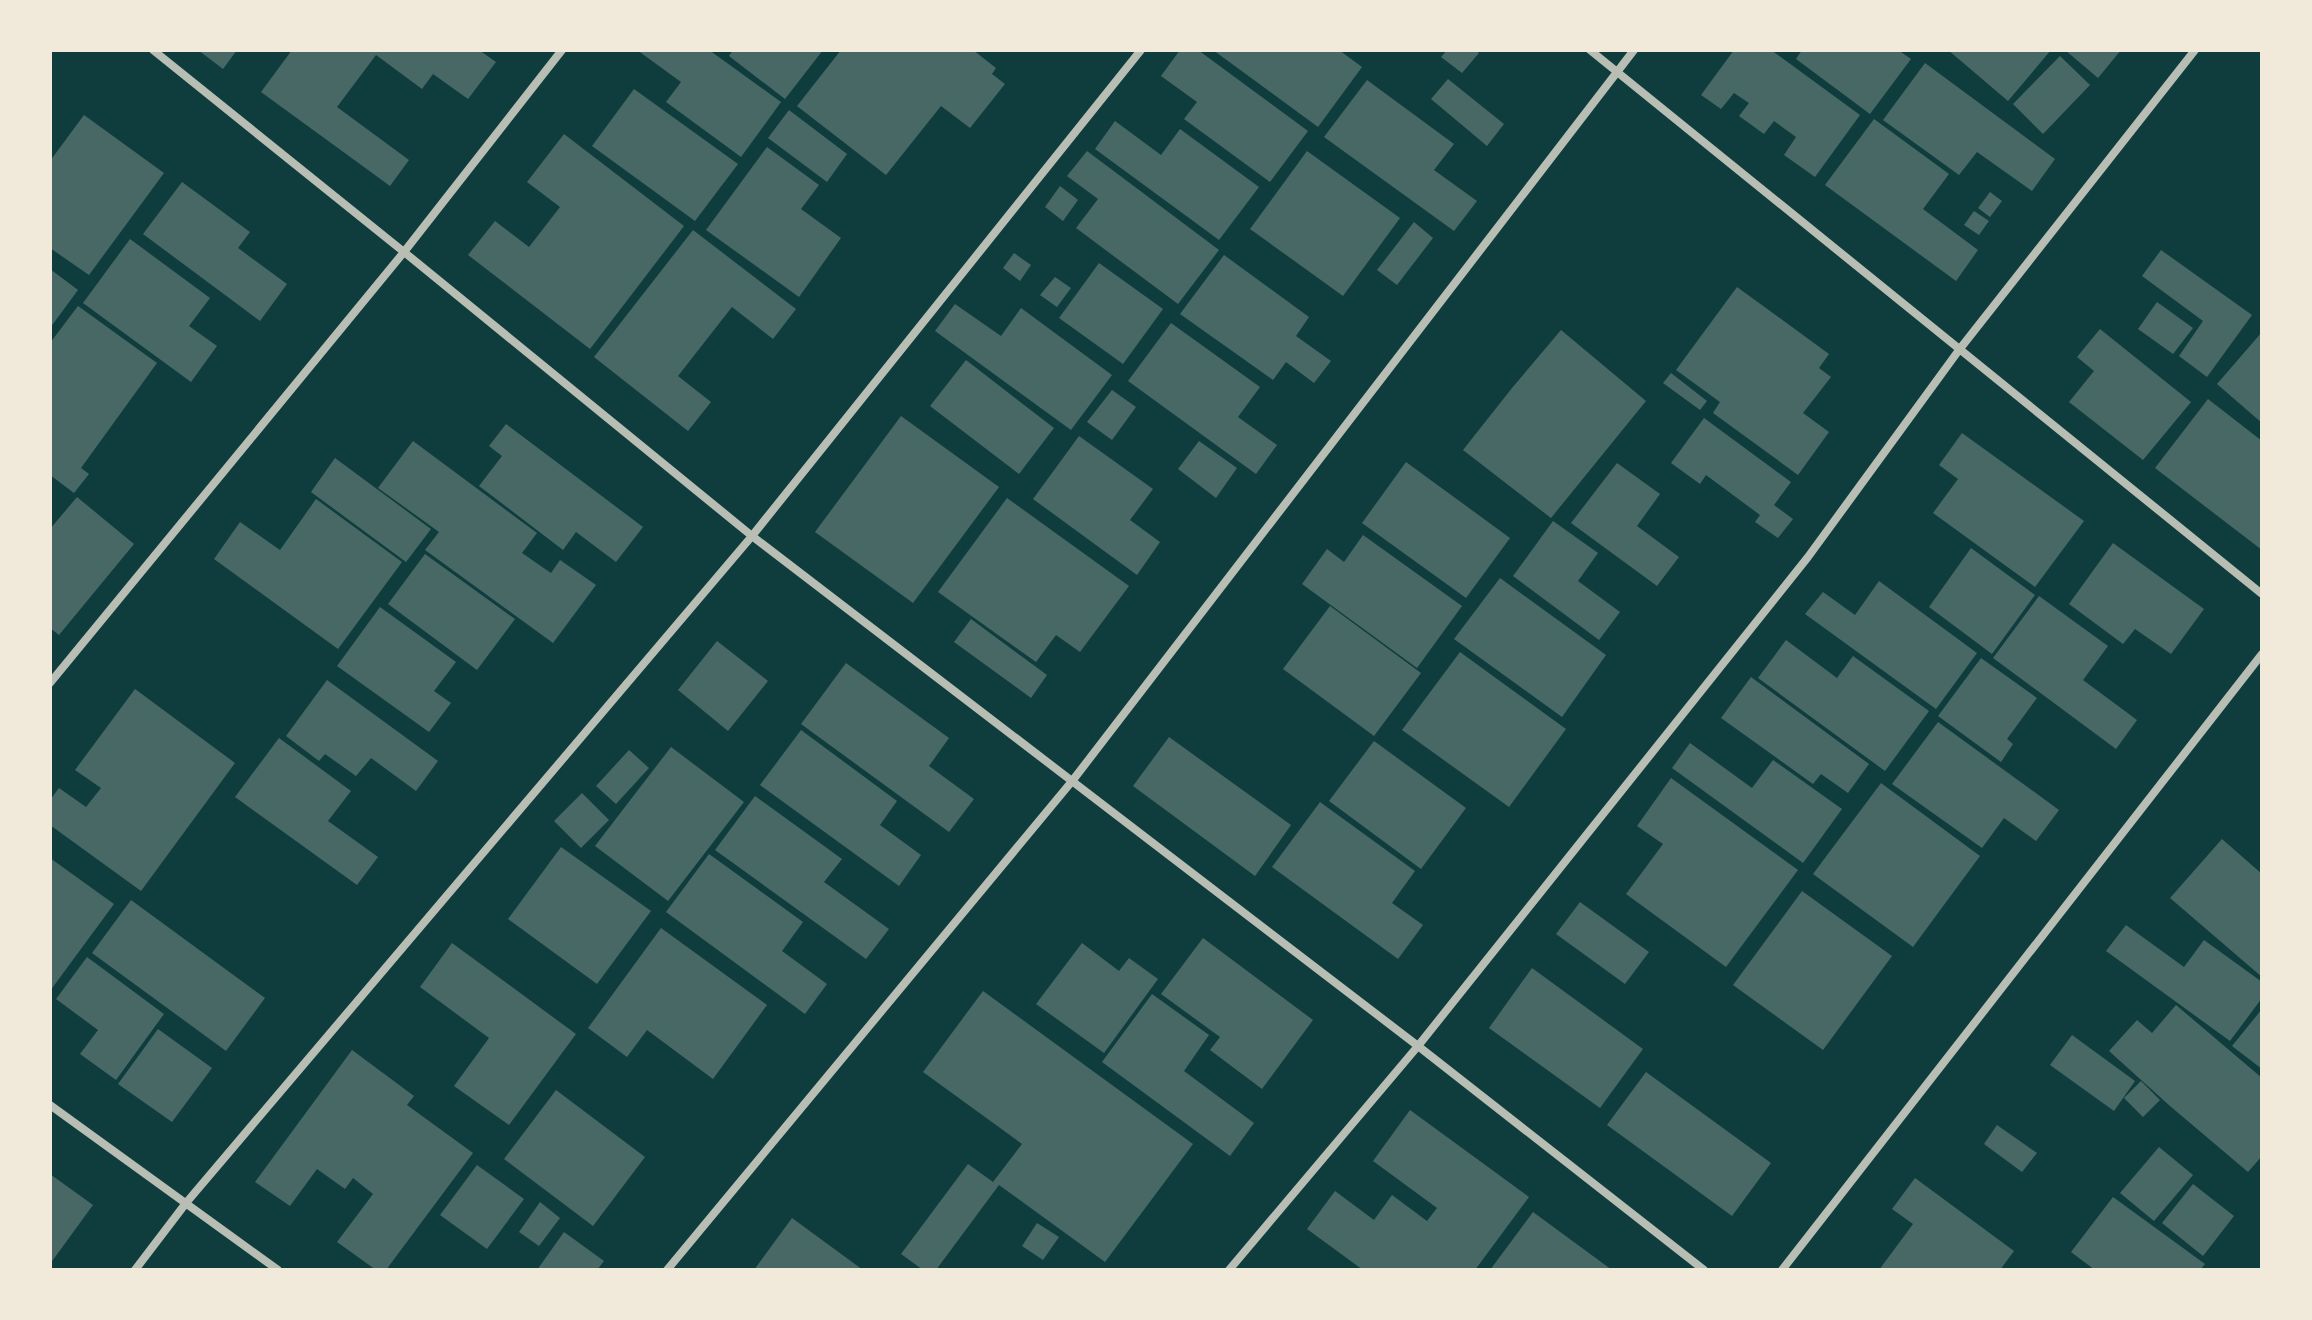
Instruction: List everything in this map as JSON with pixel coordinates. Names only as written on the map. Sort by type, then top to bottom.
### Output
[{"type":"street","points":[[153,50],[752,536],[1073,780],[1704,1270]]},
{"type":"street","points":[[50,683],[404,252],[562,50]]},
{"type":"street","points":[[135,1270],[186,1203],[752,536],[1141,50]]},
{"type":"street","points":[[1590,50],[2262,594]]},
{"type":"street","points":[[667,1270],[1073,780],[1634,50]]},
{"type":"street","points":[[1229,1270],[1418,1046],[1808,557],[1959,350],[2195,50]]},
{"type":"street","points":[[1782,1270],[2262,654]]},
{"type":"street","points":[[50,1105],[278,1270]]},
{"type":"building","points":[[198,50],[237,50],[223,69]]},
{"type":"building","points":[[292,50],[479,50],[496,62],[468,99],[433,74],[422,89],[376,55],[337,107],[409,160],[390,186],[261,92]]},
{"type":"building","points":[[637,50],[709,50],[781,102],[741,157],[666,102],[681,82]]},
{"type":"building","points":[[733,50],[823,50],[785,99],[729,56]]},
{"type":"building","points":[[841,50],[973,50],[996,68],[992,74],[1005,84],[970,128],[941,106],[886,175],[797,106]]},
{"type":"building","points":[[1180,50],[1198,50],[1308,131],[1270,182],[1184,119],[1197,102],[1161,76]]},
{"type":"building","points":[[1213,50],[1339,50],[1362,67],[1318,127]]},
{"type":"building","points":[[1447,50],[1475,50],[1479,53],[1462,73],[1441,57]]},
{"type":"building","points":[[1734,50],[1771,50],[1860,115],[1815,177],[1784,155],[1796,137],[1774,121],[1764,134],[1739,116],[1749,103],[1734,93],[1721,109],[1701,95]]},
{"type":"building","points":[[1802,50],[1898,50],[1911,59],[1870,114],[1796,59]]},
{"type":"building","points":[[1948,50],[2051,50],[2008,101]]},
{"type":"building","points":[[2065,50],[2121,50],[2098,78]]},
{"type":"building","points":[[2060,56],[2090,85],[2043,134],[2013,104]]},
{"type":"building","points":[[1925,63],[2055,159],[2032,191],[1977,152],[1959,175],[1883,120]]},
{"type":"building","points":[[1448,79],[1504,124],[1487,146],[1431,99]]},
{"type":"building","points":[[1367,80],[1454,144],[1434,170],[1477,201],[1454,231],[1324,137]]},
{"type":"building","points":[[634,89],[738,164],[695,221],[592,146]]},
{"type":"building","points":[[789,110],[847,154],[827,182],[768,138]]},
{"type":"building","points":[[84,115],[164,173],[89,275],[50,248],[50,161]]},
{"type":"building","points":[[1874,119],[1949,174],[1923,209],[1978,250],[1956,281],[1825,185]]},
{"type":"building","points":[[1115,121],[1161,155],[1180,129],[1259,187],[1219,240],[1095,149]]},
{"type":"building","points":[[564,134],[684,226],[590,349],[468,255],[495,221],[529,247],[560,207],[527,182]]},
{"type":"building","points":[[767,147],[819,185],[801,209],[841,238],[799,297],[706,230]]},
{"type":"building","points":[[1087,151],[1219,250],[1178,304],[1076,228],[1098,199],[1067,176]]},
{"type":"building","points":[[1307,151],[1400,218],[1343,296],[1250,229]]},
{"type":"building","points":[[182,182],[250,232],[238,248],[287,284],[260,321],[143,234]]},
{"type":"building","points":[[1060,186],[1078,200],[1063,221],[1045,207]]},
{"type":"building","points":[[1990,192],[2002,201],[1990,217],[1978,208]]},
{"type":"building","points":[[1974,211],[1989,221],[1979,235],[1964,225]]},
{"type":"building","points":[[1414,222],[1433,238],[1397,285],[1377,270]]},
{"type":"building","points":[[693,230],[796,309],[773,339],[732,307],[678,376],[711,402],[688,431],[594,357]]},
{"type":"building","points":[[130,239],[210,298],[189,326],[217,346],[191,382],[83,303]]},
{"type":"building","points":[[2161,250],[2252,315],[2207,377],[2179,356],[2203,321],[2142,276]]},
{"type":"building","points":[[1014,253],[1031,265],[1020,281],[1003,268]]},
{"type":"building","points":[[1224,255],[1309,317],[1296,336],[1331,361],[1314,383],[1286,362],[1273,380],[1180,314]]},
{"type":"building","points":[[1099,263],[1163,309],[1123,364],[1059,318]]},
{"type":"building","points":[[50,269],[78,290],[50,328]]},
{"type":"building","points":[[1055,277],[1071,288],[1057,307],[1040,295]]},
{"type":"building","points":[[1737,287],[1829,354],[1819,368],[1831,377],[1803,413],[1829,432],[1798,475],[1713,413],[1720,402],[1676,370]]},
{"type":"building","points":[[2157,302],[2193,328],[2173,354],[2138,329]]},
{"type":"building","points":[[955,304],[1001,336],[1021,308],[1112,375],[1071,430],[935,331]]},
{"type":"building","points":[[78,306],[157,363],[81,468],[89,474],[74,493],[50,475],[50,343]]},
{"type":"building","points":[[1171,323],[1260,387],[1238,417],[1277,445],[1256,474],[1128,381]]},
{"type":"building","points":[[2100,329],[2191,402],[2143,460],[2069,402],[2094,371],[2077,357]]},
{"type":"building","points":[[1561,330],[1646,401],[1551,518],[1463,450]]},
{"type":"building","points":[[2262,332],[2262,423],[2217,384]]},
{"type":"building","points":[[966,360],[1054,428],[1019,474],[930,406]]},
{"type":"building","points":[[1671,373],[1707,401],[1700,410],[1663,383]]},
{"type":"building","points":[[1112,390],[1136,407],[1112,440],[1087,422]]},
{"type":"building","points":[[2208,399],[2262,441],[2262,550],[2155,468]]},
{"type":"building","points":[[901,416],[999,487],[913,603],[815,532]]},
{"type":"building","points":[[1704,418],[1791,482],[1774,505],[1793,519],[1778,538],[1755,522],[1760,515],[1706,475],[1700,484],[1671,463]]},
{"type":"building","points":[[506,424],[643,527],[616,562],[576,532],[563,550],[479,486],[502,456],[489,446]]},
{"type":"building","points":[[1962,433],[2084,521],[2035,587],[1933,513],[1958,479],[1939,465]]},
{"type":"building","points":[[1079,436],[1153,489],[1130,520],[1160,542],[1137,575],[1033,499]]},
{"type":"building","points":[[413,441],[537,533],[522,553],[551,573],[560,560],[596,585],[553,643],[425,550],[439,532],[378,488]]},
{"type":"building","points":[[1199,441],[1237,468],[1216,498],[1178,469]]},
{"type":"building","points":[[335,458],[431,529],[406,562],[311,492]]},
{"type":"building","points":[[1406,462],[1510,538],[1466,598],[1362,523]]},
{"type":"building","points":[[1617,463],[1660,494],[1637,526],[1679,557],[1657,586],[1571,523]]},
{"type":"building","points":[[77,497],[134,544],[59,635],[50,628],[50,529]]},
{"type":"building","points":[[1007,498],[1129,586],[1080,652],[1056,635],[1036,662],[938,592]]},
{"type":"building","points":[[316,499],[402,562],[338,649],[214,559],[240,522],[280,550]]},
{"type":"building","points":[[1553,521],[1598,553],[1578,581],[1620,612],[1599,640],[1513,576]]},
{"type":"building","points":[[1363,535],[1462,606],[1417,668],[1302,584],[1327,549],[1344,562]]},
{"type":"building","points":[[2113,543],[2204,609],[2171,654],[2135,629],[2123,644],[2069,604]]},
{"type":"building","points":[[1971,548],[2035,595],[1992,654],[1929,607]]},
{"type":"building","points":[[425,554],[515,619],[477,670],[388,604]]},
{"type":"building","points":[[1500,578],[1606,655],[1562,717],[1454,639]]},
{"type":"building","points":[[1879,581],[1977,653],[1936,709],[1805,614],[1823,592],[1855,615]]},
{"type":"building","points":[[2039,596],[2108,646],[2083,680],[2137,720],[2116,749],[1993,658]]},
{"type":"building","points":[[1330,606],[1421,673],[1374,736],[1283,669]]},
{"type":"building","points":[[380,607],[456,662],[434,691],[451,703],[429,732],[337,666]]},
{"type":"building","points":[[971,619],[1047,675],[1031,698],[954,642]]},
{"type":"building","points":[[1786,640],[1837,678],[1853,656],[1929,711],[1885,771],[1758,678]]},
{"type":"building","points":[[717,641],[768,681],[728,731],[678,690]]},
{"type":"building","points":[[1460,652],[1566,729],[1509,807],[1402,730]]},
{"type":"building","points":[[1981,658],[2037,698],[2007,739],[2013,744],[2001,762],[1938,716]]},
{"type":"building","points":[[846,663],[949,738],[929,766],[974,799],[949,832],[801,724]]},
{"type":"building","points":[[1751,677],[1869,764],[1848,793],[1821,774],[1813,784],[1721,718]]},
{"type":"building","points":[[327,680],[438,761],[416,791],[371,758],[356,776],[325,754],[319,761],[286,736]]},
{"type":"building","points":[[135,689],[235,763],[141,891],[50,825],[50,800],[59,788],[86,807],[101,788],[75,770]]},
{"type":"building","points":[[1938,722],[2059,810],[2036,841],[2004,818],[1982,848],[1892,784]]},
{"type":"building","points":[[801,730],[897,801],[880,825],[921,855],[899,886],[760,785]]},
{"type":"building","points":[[1169,737],[1291,825],[1255,876],[1133,786]]},
{"type":"building","points":[[279,738],[351,791],[328,821],[378,857],[357,885],[235,797]]},
{"type":"building","points":[[1374,741],[1466,808],[1421,869],[1329,801]]},
{"type":"building","points":[[1690,743],[1752,788],[1773,760],[1842,809],[1803,863],[1672,768]]},
{"type":"building","points":[[671,747],[744,802],[668,901],[595,846]]},
{"type":"building","points":[[629,750],[649,768],[616,804],[596,786]]},
{"type":"building","points":[[1671,778],[1798,870],[1726,967],[1626,894],[1663,844],[1637,826]]},
{"type":"building","points":[[1881,783],[1980,856],[1913,947],[1813,874]]},
{"type":"building","points":[[582,793],[609,820],[581,848],[554,821]]},
{"type":"building","points":[[755,796],[842,859],[824,882],[889,929],[866,959],[715,850]]},
{"type":"building","points":[[1320,802],[1415,871],[1392,903],[1423,925],[1398,959],[1272,867]]},
{"type":"building","points":[[2222,839],[2262,874],[2262,977],[2170,898]]},
{"type":"building","points":[[561,847],[651,911],[597,984],[508,919]]},
{"type":"building","points":[[709,854],[803,922],[782,951],[827,984],[805,1014],[666,912]]},
{"type":"building","points":[[50,858],[114,904],[50,991]]},
{"type":"building","points":[[1802,891],[1892,956],[1823,1050],[1733,985]]},
{"type":"building","points":[[131,900],[265,998],[226,1051],[92,953]]},
{"type":"building","points":[[1580,902],[1649,952],[1625,984],[1556,934]]},
{"type":"building","points":[[2126,925],[2184,967],[2204,940],[2262,982],[2262,998],[2230,1041],[2106,951]]},
{"type":"building","points":[[661,928],[767,1005],[713,1079],[647,1030],[627,1057],[588,1028]]},
{"type":"building","points":[[1203,938],[1313,1020],[1262,1089],[1210,1050],[1220,1037],[1161,994]]},
{"type":"building","points":[[452,943],[576,1034],[509,1125],[454,1086],[489,1038],[420,987]]},
{"type":"building","points":[[1082,943],[1119,971],[1129,958],[1158,979],[1104,1053],[1036,1004]]},
{"type":"building","points":[[87,957],[164,1014],[116,1080],[80,1054],[98,1030],[56,999]]},
{"type":"building","points":[[1532,968],[1643,1049],[1600,1108],[1489,1028]]},
{"type":"building","points":[[983,991],[1193,1144],[1105,1262],[999,1185],[936,1270],[923,1270],[901,1254],[968,1164],[993,1182],[1022,1144],[923,1072]]},
{"type":"building","points":[[1152,994],[1209,1035],[1184,1071],[1254,1123],[1230,1156],[1102,1062]]},
{"type":"building","points":[[2176,1005],[2262,1078],[2262,1156],[2248,1172],[2109,1051],[2137,1020],[2152,1033]]},
{"type":"building","points":[[2262,1009],[2262,1069],[2232,1046]]},
{"type":"building","points":[[158,1029],[212,1068],[172,1122],[118,1084]]},
{"type":"building","points":[[2072,1035],[2135,1081],[2114,1111],[2050,1065]]},
{"type":"building","points":[[352,1050],[414,1096],[407,1105],[473,1153],[386,1270],[376,1270],[337,1242],[373,1194],[353,1178],[345,1189],[317,1169],[290,1206],[255,1182]]},
{"type":"building","points":[[1646,1072],[1771,1163],[1732,1216],[1607,1125]]},
{"type":"building","points":[[2141,1081],[2160,1100],[2143,1117],[2124,1098]]},
{"type":"building","points":[[556,1090],[645,1157],[593,1226],[504,1159]]},
{"type":"building","points":[[1410,1110],[1529,1197],[1475,1270],[1363,1270],[1307,1229],[1335,1191],[1374,1220],[1392,1195],[1427,1221],[1437,1208],[1373,1161]]},
{"type":"building","points":[[1997,1125],[2037,1153],[2022,1172],[1984,1144]]},
{"type":"building","points":[[2159,1147],[2193,1175],[2154,1221],[2120,1193]]},
{"type":"building","points":[[477,1165],[524,1199],[487,1249],[440,1215]]},
{"type":"building","points":[[50,1174],[93,1205],[50,1264]]},
{"type":"building","points":[[1915,1178],[2014,1251],[2000,1270],[1879,1270],[1913,1224],[1892,1209]]},
{"type":"building","points":[[2193,1184],[2234,1216],[2203,1256],[2162,1223]]},
{"type":"building","points":[[2113,1197],[2205,1264],[2200,1270],[2095,1270],[2071,1252]]},
{"type":"building","points":[[540,1202],[560,1218],[539,1246],[519,1232]]},
{"type":"building","points":[[1533,1212],[1612,1270],[1490,1270]]},
{"type":"building","points":[[792,1218],[863,1270],[754,1270]]},
{"type":"building","points":[[1037,1223],[1059,1237],[1043,1260],[1022,1246]]},
{"type":"building","points":[[564,1232],[604,1261],[597,1270],[537,1270]]}]
